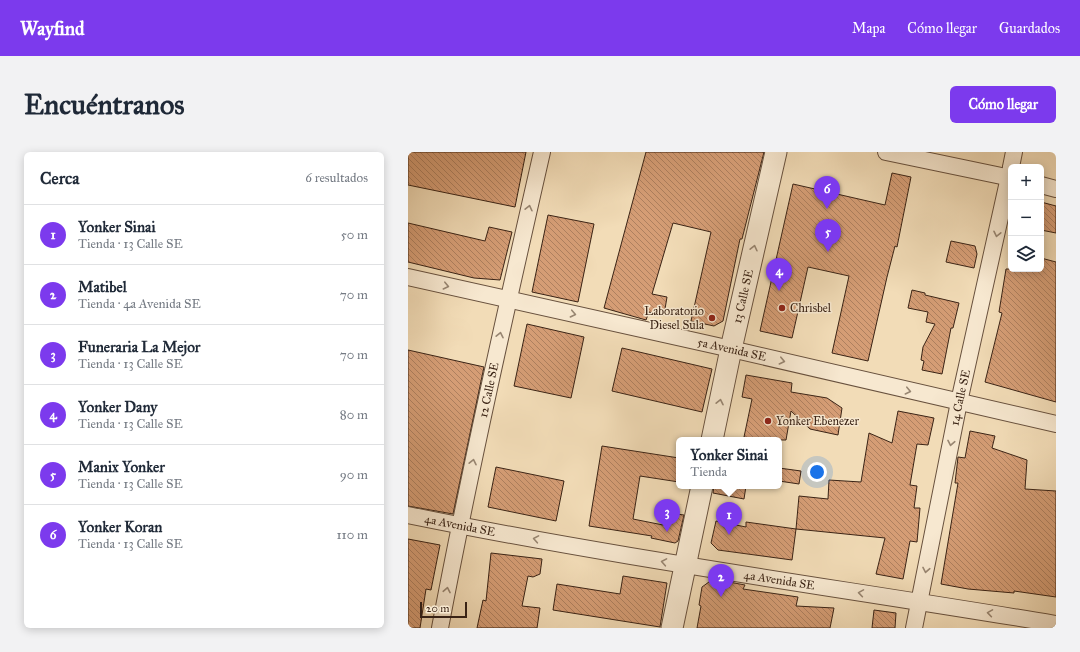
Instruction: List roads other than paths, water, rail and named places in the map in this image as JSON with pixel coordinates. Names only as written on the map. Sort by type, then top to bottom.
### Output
[{"type":"street","name":"12 Calle SE","points":[[440,628],[459,526],[542,152]]},
{"type":"street","name":"13 Calle SE","points":[[713,437],[730,349],[776,152]]},
{"type":"street","points":[[886,152],[1008,172]]},
{"type":"street","name":"14 Calle SE","points":[[1012,164],[1014,152]]},
{"type":"street","name":"14 Calle SE","points":[[914,628],[959,402],[1008,186]]},
{"type":"street","points":[[1044,186],[1056,189]]},
{"type":"street","name":"5a Avenida SE","points":[[408,277],[1056,424]]},
{"type":"street","points":[[672,628],[701,489]]},
{"type":"street","name":"4a Avenida SE","points":[[408,515],[459,526],[686,566],[1056,624]]},
{"type":"place","name":"Yonker Koran","points":[[827,209]]},
{"type":"place","name":"Manix Yonker","points":[[828,252]]},
{"type":"place","name":"Yonker Dany","points":[[779,291]]},
{"type":"place","name":"Chrisbel","points":[[782,308]]},
{"type":"place","name":"Laboratorio Diesel Sula","points":[[712,318]]},
{"type":"place","name":"Yonker Ebenezer","points":[[768,421]]},
{"type":"place","name":"Funeraria La Mejor","points":[[667,532]]},
{"type":"place","name":"Yonker Sinai","points":[[729,535]]},
{"type":"place","name":"Matibel","points":[[721,597]]}]
